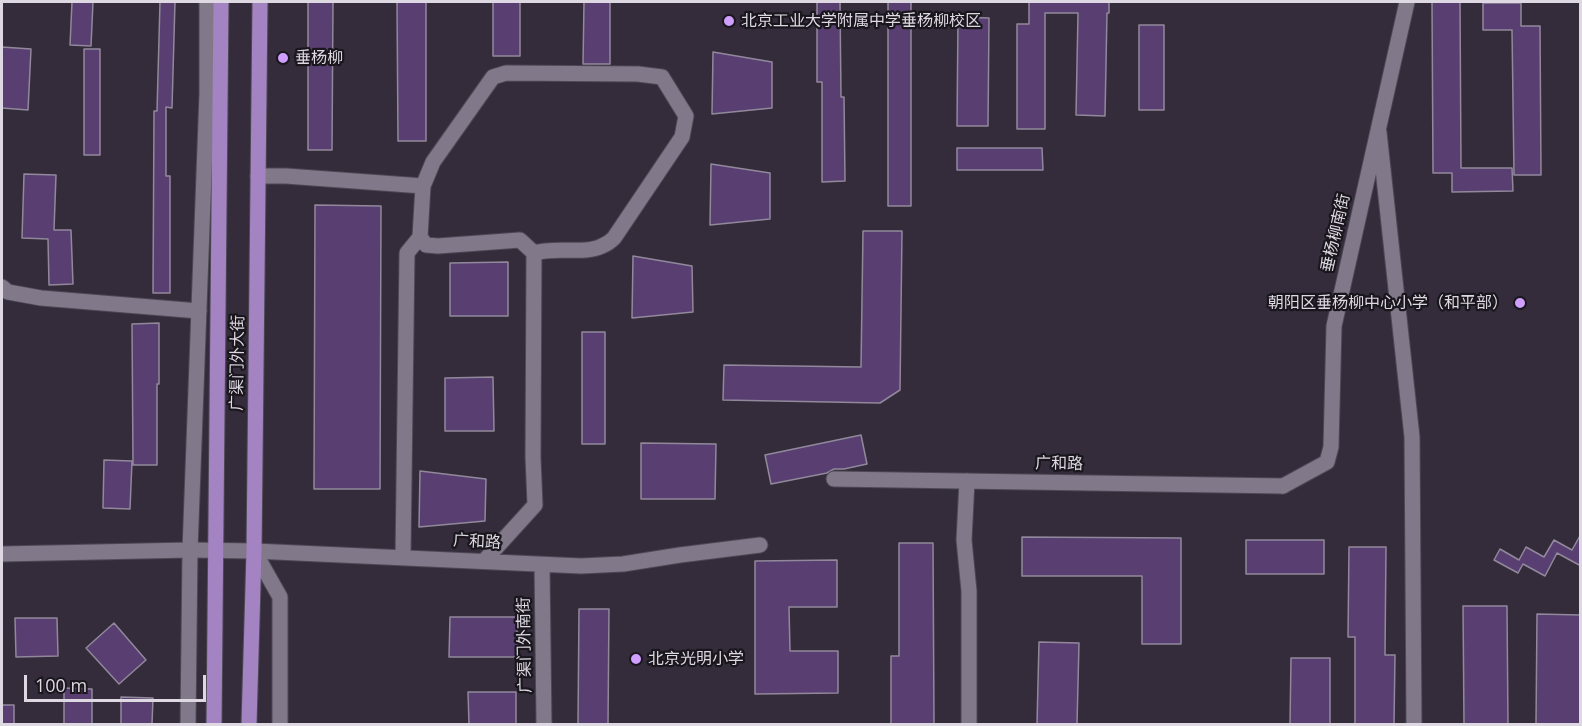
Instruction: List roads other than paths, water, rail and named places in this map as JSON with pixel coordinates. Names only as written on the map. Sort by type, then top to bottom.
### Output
[{"type":"main road","name":"广渠门外大街","points":[[214,724],[220,2]]},
{"type":"main road","name":"广渠门外大街","points":[[249,724],[254,550],[260,2]]},
{"type":"street","points":[[188,724],[190,550],[207,93],[207,2]]},
{"type":"street","name":"垂杨柳南街","points":[[1283,486],[1327,462],[1331,447],[1334,326],[1407,2]]},
{"type":"street","points":[[403,557],[407,254],[420,237],[423,186],[433,162],[493,77],[506,73],[517,73],[639,74],[662,77],[686,116],[682,137],[614,238],[604,246],[593,249],[545,249],[534,253]]},
{"type":"street","points":[[1378,129],[1412,437],[1414,724]]},
{"type":"street","points":[[258,176],[423,186]]},
{"type":"street","points":[[420,237],[426,245],[438,246],[520,240],[534,253],[533,457],[536,505],[484,560]]},
{"type":"street","points":[[2,287],[8,292],[41,298],[199,311]]},
{"type":"street","name":"广和路","points":[[834,479],[1283,486]]},
{"type":"street","points":[[967,481],[964,540],[969,591],[969,724]]},
{"type":"street","name":"广和路","points":[[2,554],[254,550],[581,566],[623,564],[760,545]]},
{"type":"street","points":[[254,550],[280,597],[280,724]]},
{"type":"street","name":"广渠门外南街","points":[[542,565],[544,724]]},
{"type":"place","name":"北京工业大学附属中学垂杨柳校区","points":[[729,21]]},
{"type":"place","name":"垂杨柳","points":[[283,58]]},
{"type":"place","name":"朝阳区垂杨柳中心小学（和平部）","points":[[1520,303]]},
{"type":"place","name":"北京光明小学","points":[[636,659]]}]
